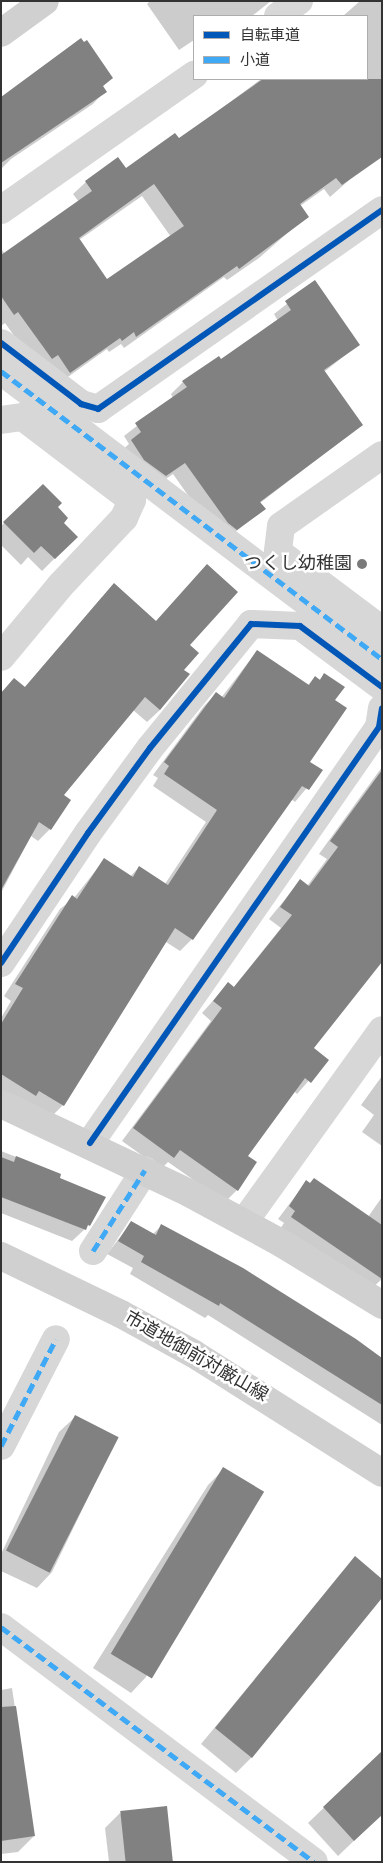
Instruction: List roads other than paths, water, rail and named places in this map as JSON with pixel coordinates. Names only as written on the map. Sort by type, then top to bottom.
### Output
[{"type":"street","points":[[1,33],[46,1]]},
{"type":"street","points":[[279,15],[299,1]]},
{"type":"street","points":[[1,210],[193,76]]},
{"type":"street","points":[[1,343],[82,404],[98,409],[382,210]]},
{"type":"street","points":[[1,371],[382,659]]},
{"type":"street","points":[[1,420],[23,417],[132,500],[124,518],[60,586],[1,656]]},
{"type":"street","points":[[382,455],[280,526],[278,552],[382,630]]},
{"type":"street","points":[[1,963],[134,769],[251,624],[300,626],[382,687]]},
{"type":"street","points":[[90,1143],[379,727],[382,708]]},
{"type":"street","points":[[244,1222],[382,1030]]},
{"type":"street","points":[[1,1104],[90,1143],[244,1222],[382,1305]]},
{"type":"street","points":[[93,1251],[144,1170]]},
{"type":"street","name":"市道地御前対厳山線","points":[[1,1256],[121,1314],[194,1354],[382,1472]]},
{"type":"street","points":[[1,1446],[56,1339]]},
{"type":"street","points":[[1,1627],[314,1862]]},
{"type":"place","name":"つくし幼稚園","points":[[362,564]]}]
